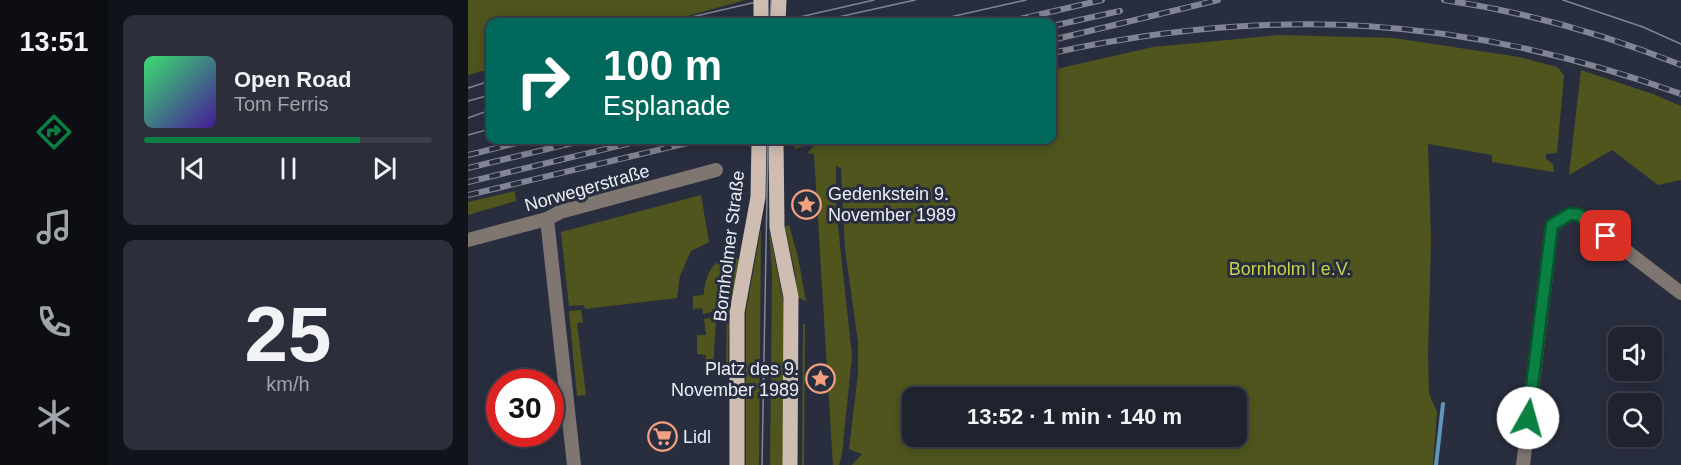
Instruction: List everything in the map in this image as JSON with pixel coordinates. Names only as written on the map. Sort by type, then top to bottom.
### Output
[{"type":"main road","points":[[760,18],[761,0]]},
{"type":"main road","points":[[778,18],[779,0]]},
{"type":"main road","name":"Bornholmer Straße","points":[[737,465],[738,312],[758,197],[759,144]]},
{"type":"main road","name":"Bornholmer Straße","points":[[776,144],[777,227],[791,297],[790,465]]},
{"type":"street","name":"Norwegerstraße","points":[[468,240],[547,219],[560,212],[716,170]]},
{"type":"street","points":[[1523,465],[1552,225],[1570,214],[1579,215],[1681,293]]},
{"type":"street","points":[[547,219],[574,465]]},
{"type":"green space","points":[[468,0],[745,0],[680,18],[486,18],[486,70],[468,75]]},
{"type":"green space","name":"Bornholm I e.V.","points":[[1279,35],[1394,38],[1519,57],[1557,67],[1564,75],[1557,153],[1546,154],[1546,159],[1553,164],[1554,172],[1492,162],[1492,155],[1428,144],[1431,240],[1429,394],[1437,412],[1433,465],[852,465],[862,454],[849,449],[858,374],[858,342],[845,249],[841,168],[836,166],[836,208],[852,356],[842,454],[839,465],[833,465],[814,154],[807,153],[814,144],[1056,144],[1056,69],[1153,47]]},
{"type":"green space","points":[[1581,70],[1653,94],[1681,106],[1681,180],[1658,185],[1612,150],[1569,175]]},
{"type":"green space","name":"Bornholm I e.V.","points":[[794,144],[809,144],[795,149]]},
{"type":"green space","points":[[515,191],[516,201],[468,215],[468,202]]},
{"type":"green space","points":[[701,195],[709,242],[691,251],[680,276],[677,298],[585,309],[584,305],[569,306],[561,232]]},
{"type":"green space","points":[[789,225],[806,301],[797,297],[795,272],[785,227]]},
{"type":"green space","points":[[761,229],[759,465],[746,465],[746,311]]},
{"type":"green space","points":[[769,229],[784,305],[783,465],[770,465],[772,272]]},
{"type":"green space","points":[[734,256],[740,260],[735,297],[729,302],[728,373],[726,373],[727,297]]},
{"type":"green space","points":[[724,258],[716,311],[703,314],[702,308],[693,309],[693,296],[704,295],[709,274],[715,264]]},
{"type":"green space","points":[[581,310],[583,322],[577,323],[586,395],[577,396],[569,311]]},
{"type":"green space","points":[[716,317],[713,373],[705,376],[706,355],[697,354],[697,335],[706,335],[704,319]]},
{"type":"green space","points":[[803,324],[805,324],[804,465],[802,465]]},
{"type":"waterway","points":[[1436,465],[1443,404]]},
{"type":"tram line","points":[[687,18],[765,0]]},
{"type":"tram line","points":[[770,18],[771,0]]},
{"type":"tram line","points":[[795,18],[874,0]]},
{"type":"tram line","points":[[834,18],[915,0]]},
{"type":"tram line","points":[[946,18],[1026,0]]},
{"type":"tram line","points":[[1563,0],[1643,27],[1681,44]]},
{"type":"tram line","points":[[468,88],[486,82]]},
{"type":"tram line","points":[[468,101],[486,96]]},
{"type":"tram line","points":[[468,118],[486,111]]},
{"type":"tram line","points":[[468,135],[486,130]]},
{"type":"tram line","points":[[762,465],[768,144]]},
{"type":"railway","points":[[1024,18],[1102,0]]},
{"type":"railway","points":[[1056,39],[1218,0]]},
{"type":"railway","points":[[1444,0],[1564,25],[1623,43],[1681,65]]},
{"type":"railway","points":[[1056,25],[1120,11]]},
{"type":"railway","points":[[1056,52],[1134,38],[1214,28],[1292,24],[1369,26],[1446,34],[1523,48],[1601,68],[1681,94]]},
{"type":"railway","points":[[468,155],[513,144]]},
{"type":"railway","points":[[468,168],[568,144]]},
{"type":"railway","points":[[468,182],[626,144]]},
{"type":"railway","points":[[468,195],[683,144]]},
{"type":"place","name":"Gedenkstein 9. November 1989","points":[[807,204]]},
{"type":"place","name":"Platz des 9. November 1989","points":[[820,379]]},
{"type":"place","name":"Lidl","points":[[662,437]]},
{"type":"route","points":[[1528,418],[1552,225],[1570,214],[1579,215],[1606,236]]}]
